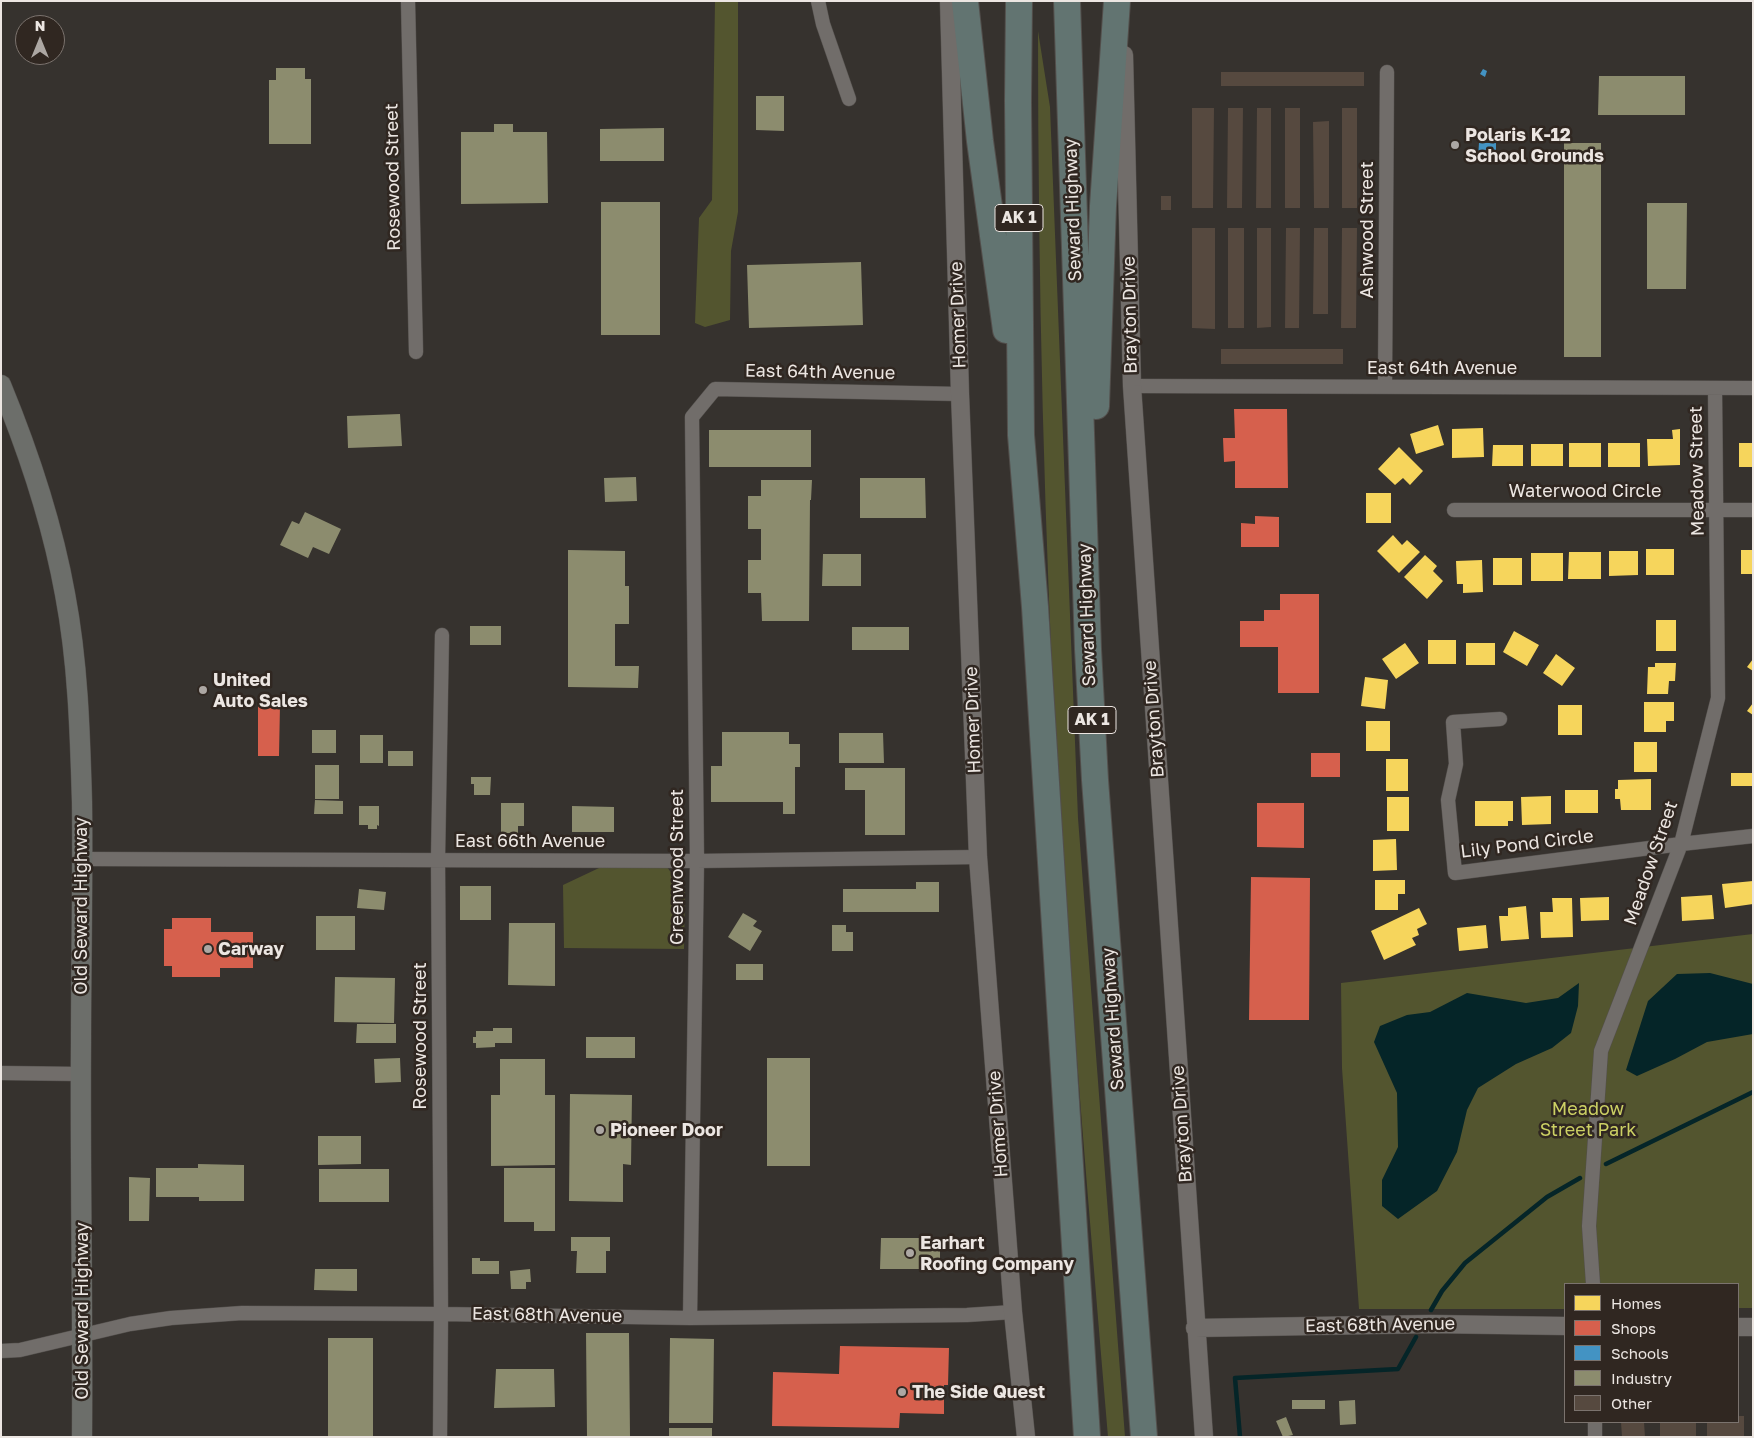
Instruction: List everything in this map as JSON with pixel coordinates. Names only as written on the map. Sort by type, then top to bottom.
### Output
[{"type":"highway","points":[[965,1],[980,141],[1021,435]]},
{"type":"highway","name":"AK 1","points":[[1018,1],[1021,435],[1035,607],[1087,1437]]},
{"type":"highway","name":"Seward Highway","points":[[1067,1],[1088,649],[1095,780],[1144,1437]]},
{"type":"highway","points":[[1088,649],[1102,206],[1117,1]]},
{"type":"main road","name":"Old Seward Highway","points":[[2,387],[27,450],[50,524],[65,595],[75,673],[81,742],[83,859],[81,1074],[82,1437]]},
{"type":"street","name":"Rosewood Street","points":[[408,1],[416,352]]},
{"type":"street","points":[[818,1],[849,99]]},
{"type":"street","name":"Homer Drive","points":[[949,1],[960,394],[978,857],[1013,1312],[1026,1437]]},
{"type":"street","name":"Brayton Drive","points":[[1123,1],[1132,386],[1204,1437]]},
{"type":"street","name":"Ashwood Street","points":[[1385,387],[1387,72]]},
{"type":"street","name":"East 64th Avenue","points":[[1132,386],[1753,388]]},
{"type":"street","name":"Meadow Street","points":[[1593,1283],[1589,1226],[1601,1051],[1681,844],[1718,698],[1715,388]]},
{"type":"street","name":"East 64th Avenue","points":[[692,417],[715,389],[960,394]]},
{"type":"street","name":"Greenwood Street","points":[[690,1318],[697,861],[692,417]]},
{"type":"street","name":"Waterwood Circle","points":[[1454,510],[1753,510]]},
{"type":"street","name":"Rosewood Street","points":[[440,1437],[438,859],[442,635]]},
{"type":"street","name":"Lily Pond Circle","points":[[1500,719],[1453,722],[1456,764],[1448,800],[1455,873],[1681,844]]},
{"type":"street","points":[[1681,844],[1753,836]]},
{"type":"street","name":"East 66th Avenue","points":[[83,859],[697,861],[978,857]]},
{"type":"street","points":[[1,1073],[81,1074]]},
{"type":"street","name":"East 68th Avenue","points":[[1,1351],[20,1350],[130,1324],[171,1318],[242,1313],[690,1318],[967,1315],[1013,1312]]},
{"type":"street","name":"East 68th Avenue","points":[[1196,1328],[1431,1324],[1564,1326]]},
{"type":"street","points":[[1739,1327],[1753,1327]]},
{"type":"street","points":[[1595,1423],[1595,1437]]},
{"type":"green space","points":[[715,1],[738,1],[738,212],[731,251],[730,320],[705,327],[695,323],[699,218],[712,200]]},
{"type":"green space","points":[[1038,31],[1050,107],[1078,818],[1125,1437],[1108,1437],[1063,868],[1049,598],[1043,409]]},
{"type":"green space","points":[[667,867],[685,892],[684,949],[564,948],[563,885],[599,868]]},
{"type":"green space","name":"Meadow Street Park","points":[[1753,934],[1753,1308],[1739,1308],[1739,1283],[1564,1283],[1564,1309],[1359,1309],[1342,1068],[1341,983]]},
{"type":"water","points":[[1710,973],[1753,984],[1753,1034],[1707,1042],[1637,1076],[1626,1070],[1648,1001],[1677,974]]},
{"type":"water","points":[[1579,983],[1578,1006],[1571,1033],[1552,1048],[1516,1064],[1478,1088],[1467,1110],[1457,1152],[1437,1191],[1398,1219],[1382,1206],[1382,1180],[1398,1147],[1397,1093],[1374,1042],[1380,1026],[1407,1015],[1430,1012],[1467,993],[1526,1003],[1558,998]]},
{"type":"building: Homes","points":[[1438,425],[1444,445],[1416,454],[1410,434]]},
{"type":"building: Homes","points":[[1483,428],[1484,457],[1452,458],[1452,429]]},
{"type":"building: Homes","points":[[1680,429],[1680,465],[1648,466],[1647,439],[1673,439],[1672,430]]},
{"type":"building: Homes","points":[[1569,443],[1601,443],[1601,467],[1569,467]]},
{"type":"building: Homes","points":[[1608,443],[1640,443],[1640,467],[1608,467]]},
{"type":"building: Homes","points":[[1739,443],[1753,443],[1753,467],[1739,467]]},
{"type":"building: Homes","points":[[1531,444],[1563,444],[1563,466],[1531,466]]},
{"type":"building: Homes","points":[[1493,445],[1523,445],[1523,466],[1492,466]]},
{"type":"building: Homes","points":[[1399,447],[1423,471],[1410,485],[1403,478],[1395,485],[1378,469]]},
{"type":"building: Homes","points":[[1366,493],[1391,493],[1391,523],[1366,523]]},
{"type":"building: Homes","points":[[1393,535],[1402,545],[1407,540],[1420,552],[1399,573],[1377,551]]},
{"type":"building: Homes","points":[[1646,549],[1674,549],[1674,575],[1646,575]]},
{"type":"building: Homes","points":[[1741,550],[1753,550],[1753,574],[1741,574]]},
{"type":"building: Homes","points":[[1609,551],[1638,551],[1638,575],[1609,576]]},
{"type":"building: Homes","points":[[1569,552],[1601,552],[1601,579],[1568,579]]},
{"type":"building: Homes","points":[[1531,553],[1563,553],[1563,581],[1531,581]]},
{"type":"building: Homes","points":[[1425,555],[1437,566],[1433,571],[1443,581],[1427,599],[1404,577]]},
{"type":"building: Homes","points":[[1493,558],[1522,558],[1522,585],[1493,585]]},
{"type":"building: Homes","points":[[1482,560],[1483,592],[1463,593],[1463,584],[1457,584],[1456,561]]},
{"type":"building: Homes","points":[[1656,620],[1676,620],[1676,651],[1656,651]]},
{"type":"building: Homes","points":[[1514,631],[1539,645],[1527,666],[1503,652]]},
{"type":"building: Homes","points":[[1428,640],[1456,640],[1456,664],[1428,664]]},
{"type":"building: Homes","points":[[1405,643],[1419,663],[1396,679],[1382,659]]},
{"type":"building: Homes","points":[[1466,643],[1495,643],[1495,665],[1466,665]]},
{"type":"building: Homes","points":[[1556,654],[1575,668],[1562,686],[1543,673]]},
{"type":"building: Homes","points":[[1753,659],[1753,671],[1747,667]]},
{"type":"building: Homes","points":[[1655,663],[1676,663],[1675,681],[1669,681],[1668,694],[1647,694],[1648,667],[1655,667]]},
{"type":"building: Homes","points":[[1365,677],[1388,680],[1385,709],[1361,706]]},
{"type":"building: Homes","points":[[1644,702],[1674,702],[1674,721],[1666,721],[1666,732],[1644,732]]},
{"type":"building: Homes","points":[[1753,703],[1753,715],[1747,711]]},
{"type":"building: Homes","points":[[1558,705],[1582,705],[1582,735],[1558,735]]},
{"type":"building: Homes","points":[[1366,721],[1390,721],[1390,751],[1366,751]]},
{"type":"building: Homes","points":[[1634,742],[1657,742],[1657,772],[1634,772]]},
{"type":"building: Homes","points":[[1386,759],[1408,759],[1408,791],[1386,791]]},
{"type":"building: Homes","points":[[1731,773],[1753,773],[1753,786],[1731,786]]},
{"type":"building: Homes","points":[[1651,779],[1651,810],[1621,810],[1620,799],[1615,799],[1615,789],[1618,789],[1618,780]]},
{"type":"building: Homes","points":[[1565,790],[1598,790],[1598,813],[1565,813]]},
{"type":"building: Homes","points":[[1551,796],[1551,824],[1522,825],[1521,797]]},
{"type":"building: Homes","points":[[1387,797],[1409,797],[1409,831],[1387,831]]},
{"type":"building: Homes","points":[[1475,801],[1513,801],[1513,821],[1508,821],[1508,826],[1475,826]]},
{"type":"building: Homes","points":[[1396,839],[1397,870],[1373,871],[1373,840]]},
{"type":"building: Homes","points":[[1375,880],[1405,880],[1405,894],[1398,894],[1398,910],[1375,910]]},
{"type":"building: Homes","points":[[1753,881],[1753,904],[1725,908],[1722,884]]},
{"type":"building: Homes","points":[[1712,895],[1714,919],[1682,921],[1681,897]]},
{"type":"building: Homes","points":[[1609,897],[1609,920],[1581,921],[1580,898]]},
{"type":"building: Homes","points":[[1552,898],[1572,898],[1573,937],[1541,938],[1540,912],[1553,912]]},
{"type":"building: Homes","points":[[1526,906],[1529,939],[1501,941],[1499,916],[1508,916],[1508,908]]},
{"type":"building: Homes","points":[[1419,908],[1427,924],[1417,929],[1419,935],[1412,938],[1416,945],[1384,960],[1371,931]]},
{"type":"building: Homes","points":[[1486,925],[1488,948],[1459,951],[1457,928]]},
{"type":"building: Shops","points":[[1234,409],[1287,409],[1288,488],[1235,488],[1235,461],[1224,462],[1223,438],[1235,438]]},
{"type":"building: Shops","points":[[1255,516],[1279,517],[1279,547],[1241,547],[1241,523],[1255,524]]},
{"type":"building: Shops","points":[[1280,594],[1319,594],[1319,693],[1278,693],[1278,647],[1240,647],[1240,621],[1264,621],[1264,610],[1280,610]]},
{"type":"building: Shops","points":[[258,705],[280,705],[279,756],[258,756]]},
{"type":"building: Shops","points":[[1311,753],[1340,753],[1340,777],[1311,777]]},
{"type":"building: Shops","points":[[1257,803],[1304,803],[1304,848],[1257,847]]},
{"type":"building: Shops","points":[[1251,877],[1310,878],[1309,1020],[1249,1020]]},
{"type":"building: Shops","name":"Carway","points":[[172,918],[211,918],[211,932],[253,932],[253,968],[220,968],[220,977],[172,977],[172,966],[164,966],[164,929],[172,929]]},
{"type":"building: Shops","points":[[840,1346],[949,1348],[948,1385],[944,1385],[944,1414],[900,1413],[899,1428],[772,1426],[773,1372],[839,1374]]},
{"type":"building: Schools","points":[[1483,69],[1487,71],[1485,77],[1480,74]]},
{"type":"building: Schools","points":[[1479,143],[1496,143],[1496,158],[1478,157]]},
{"type":"building: Industry","points":[[276,68],[305,68],[305,79],[311,79],[311,144],[269,144],[269,80],[276,80]]},
{"type":"building: Industry","points":[[1599,76],[1685,76],[1685,115],[1598,115]]},
{"type":"building: Industry","points":[[756,96],[784,96],[784,131],[756,130]]},
{"type":"building: Industry","points":[[494,124],[513,124],[513,132],[547,132],[548,203],[461,204],[461,132],[494,132]]},
{"type":"building: Industry","points":[[664,128],[664,161],[600,161],[600,129]]},
{"type":"building: Industry","points":[[1564,143],[1601,143],[1601,357],[1564,357]]},
{"type":"building: Industry","points":[[601,202],[660,202],[660,335],[601,335]]},
{"type":"building: Industry","points":[[1647,203],[1687,203],[1686,289],[1647,289]]},
{"type":"building: Industry","points":[[861,262],[863,325],[749,328],[747,265]]},
{"type":"building: Industry","points":[[400,414],[402,446],[348,448],[347,416]]},
{"type":"building: Industry","points":[[709,430],[811,430],[811,467],[709,467]]},
{"type":"building: Industry","points":[[636,477],[637,501],[605,502],[604,478]]},
{"type":"building: Industry","points":[[860,478],[925,478],[926,518],[860,518]]},
{"type":"building: Industry","points":[[761,480],[812,480],[810,500],[809,621],[762,621],[761,593],[748,593],[748,560],[761,560],[761,529],[748,529],[748,496],[761,496]]},
{"type":"building: Industry","points":[[305,512],[341,529],[329,554],[313,547],[308,558],[280,545],[292,521],[299,524]]},
{"type":"building: Industry","points":[[568,550],[625,551],[625,586],[629,586],[629,624],[615,624],[615,666],[639,666],[638,688],[568,687]]},
{"type":"building: Industry","points":[[823,554],[861,554],[861,586],[822,586]]},
{"type":"building: Industry","points":[[470,626],[501,626],[501,645],[470,645]]},
{"type":"building: Industry","points":[[852,627],[909,627],[909,650],[852,650]]},
{"type":"building: Industry","points":[[312,730],[336,730],[336,753],[312,753]]},
{"type":"building: Industry","points":[[722,732],[789,732],[789,744],[800,744],[800,767],[795,767],[795,814],[783,814],[783,802],[711,802],[711,766],[722,766]]},
{"type":"building: Industry","points":[[839,733],[883,733],[884,763],[839,763]]},
{"type":"building: Industry","points":[[360,735],[383,735],[383,763],[360,763]]},
{"type":"building: Industry","points":[[388,751],[413,751],[413,766],[388,766]]},
{"type":"building: Industry","points":[[315,765],[339,765],[339,799],[315,799]]},
{"type":"building: Industry","points":[[845,768],[905,768],[905,835],[865,835],[865,790],[845,790]]},
{"type":"building: Industry","points":[[471,777],[491,777],[490,795],[474,795],[474,784],[471,784]]},
{"type":"building: Industry","points":[[315,800],[343,801],[343,814],[314,814]]},
{"type":"building: Industry","points":[[501,803],[524,803],[524,826],[518,826],[518,833],[501,833]]},
{"type":"building: Industry","points":[[359,806],[379,806],[379,826],[377,825],[377,829],[368,829],[368,825],[359,825]]},
{"type":"building: Industry","points":[[572,806],[614,807],[614,832],[572,832]]},
{"type":"building: Industry","points":[[916,882],[939,882],[939,912],[843,912],[843,889],[916,889]]},
{"type":"building: Industry","points":[[460,886],[491,886],[491,920],[460,920]]},
{"type":"building: Industry","points":[[359,889],[386,892],[384,910],[357,908]]},
{"type":"building: Industry","points":[[743,913],[757,921],[753,926],[762,931],[750,951],[728,937]]},
{"type":"building: Industry","points":[[316,916],[355,916],[355,950],[316,950]]},
{"type":"building: Industry","points":[[509,923],[555,923],[555,986],[508,985]]},
{"type":"building: Industry","points":[[832,925],[846,925],[846,932],[853,932],[853,951],[832,951]]},
{"type":"building: Industry","points":[[736,964],[763,964],[763,980],[736,980]]},
{"type":"building: Industry","points":[[335,977],[395,978],[394,1023],[334,1022]]},
{"type":"building: Industry","points":[[357,1024],[396,1024],[396,1043],[356,1043]]},
{"type":"building: Industry","points":[[493,1028],[512,1028],[512,1043],[495,1043],[495,1047],[476,1048],[476,1043],[473,1043],[473,1037],[476,1037],[476,1031],[493,1031]]},
{"type":"building: Industry","points":[[586,1037],[635,1037],[635,1058],[586,1058]]},
{"type":"building: Industry","points":[[400,1058],[401,1082],[375,1083],[374,1059]]},
{"type":"building: Industry","points":[[767,1058],[810,1058],[810,1166],[767,1166]]},
{"type":"building: Industry","points":[[500,1059],[545,1059],[545,1095],[555,1095],[555,1165],[491,1166],[491,1095],[500,1095]]},
{"type":"building: Industry","name":"Pioneer Door","points":[[570,1094],[632,1095],[631,1165],[623,1164],[623,1202],[569,1201]]},
{"type":"building: Industry","points":[[318,1136],[361,1136],[361,1164],[318,1165]]},
{"type":"building: Industry","points":[[198,1164],[244,1165],[244,1201],[199,1201],[199,1197],[156,1197],[156,1168],[198,1168]]},
{"type":"building: Industry","points":[[504,1168],[555,1168],[555,1231],[534,1231],[534,1222],[504,1222]]},
{"type":"building: Industry","points":[[319,1169],[389,1169],[389,1202],[319,1202]]},
{"type":"building: Industry","points":[[129,1177],[150,1178],[149,1221],[129,1221]]},
{"type":"building: Industry","points":[[571,1237],[610,1237],[610,1251],[606,1251],[606,1273],[576,1273],[577,1251],[571,1251]]},
{"type":"building: Industry","name":"Earhart Roofing Company","points":[[881,1238],[940,1238],[940,1269],[880,1269]]},
{"type":"building: Industry","points":[[472,1258],[480,1258],[480,1261],[499,1261],[499,1274],[472,1274]]},
{"type":"building: Industry","points":[[315,1269],[357,1269],[357,1291],[314,1290]]},
{"type":"building: Industry","points":[[530,1269],[531,1282],[526,1282],[526,1289],[511,1289],[510,1271]]},
{"type":"building: Industry","points":[[586,1333],[629,1333],[630,1437],[587,1437]]},
{"type":"building: Industry","points":[[328,1338],[373,1338],[373,1437],[328,1437]]},
{"type":"building: Industry","points":[[670,1338],[714,1339],[713,1423],[669,1423]]},
{"type":"building: Industry","points":[[496,1369],[554,1369],[555,1407],[494,1408]]},
{"type":"building: Industry","points":[[1292,1400],[1325,1400],[1325,1409],[1292,1409]]},
{"type":"building: Industry","points":[[1355,1400],[1356,1424],[1340,1425],[1339,1401]]},
{"type":"building: Industry","points":[[1286,1417],[1293,1435],[1283,1437],[1276,1421]]},
{"type":"building: Industry","points":[[669,1428],[712,1428],[712,1437],[669,1437]]},
{"type":"building: Other","points":[[1221,72],[1364,72],[1364,86],[1221,86]]},
{"type":"building: Other","points":[[1192,108],[1214,108],[1213,208],[1192,208]]},
{"type":"building: Other","points":[[1228,108],[1243,108],[1242,208],[1227,208]]},
{"type":"building: Other","points":[[1257,108],[1271,108],[1271,208],[1256,208]]},
{"type":"building: Other","points":[[1285,108],[1300,108],[1300,208],[1285,208]]},
{"type":"building: Other","points":[[1342,108],[1357,108],[1357,208],[1342,208]]},
{"type":"building: Other","points":[[1329,121],[1329,208],[1314,208],[1313,122]]},
{"type":"building: Other","points":[[1161,196],[1171,196],[1171,210],[1161,210]]},
{"type":"building: Other","points":[[1192,228],[1215,228],[1215,329],[1192,328]]},
{"type":"building: Other","points":[[1228,228],[1244,228],[1244,328],[1228,328]]},
{"type":"building: Other","points":[[1257,228],[1271,228],[1271,327],[1257,328]]},
{"type":"building: Other","points":[[1286,228],[1300,228],[1299,328],[1285,328]]},
{"type":"building: Other","points":[[1314,228],[1328,228],[1328,314],[1313,314]]},
{"type":"building: Other","points":[[1342,228],[1357,228],[1356,328],[1341,328]]},
{"type":"building: Other","points":[[1221,349],[1343,349],[1343,364],[1221,364]]},
{"type":"building: Other","points":[[1739,1416],[1744,1416],[1744,1437],[1707,1437],[1707,1423],[1739,1423]]},
{"type":"building: Other","points":[[1621,1423],[1644,1423],[1645,1437],[1622,1437]]},
{"type":"building: Other","points":[[1660,1423],[1696,1423],[1696,1437],[1660,1437]]},
{"type":"waterway","points":[[1606,1164],[1753,1092]]},
{"type":"waterway","points":[[1431,1310],[1442,1291],[1465,1263],[1547,1197],[1580,1178]]},
{"type":"waterway","points":[[1240,1437],[1235,1378],[1398,1369],[1416,1337]]},
{"type":"place","name":"Polaris K-12 School Grounds","points":[[1455,145]]},
{"type":"place","name":"United Auto Sales","points":[[203,690]]},
{"type":"place","name":"Carway","points":[[208,949]]},
{"type":"place","name":"Pioneer Door","points":[[600,1130]]},
{"type":"place","name":"Earhart Roofing Company","points":[[910,1253]]},
{"type":"place","name":"The Side Quest","points":[[902,1392]]}]
